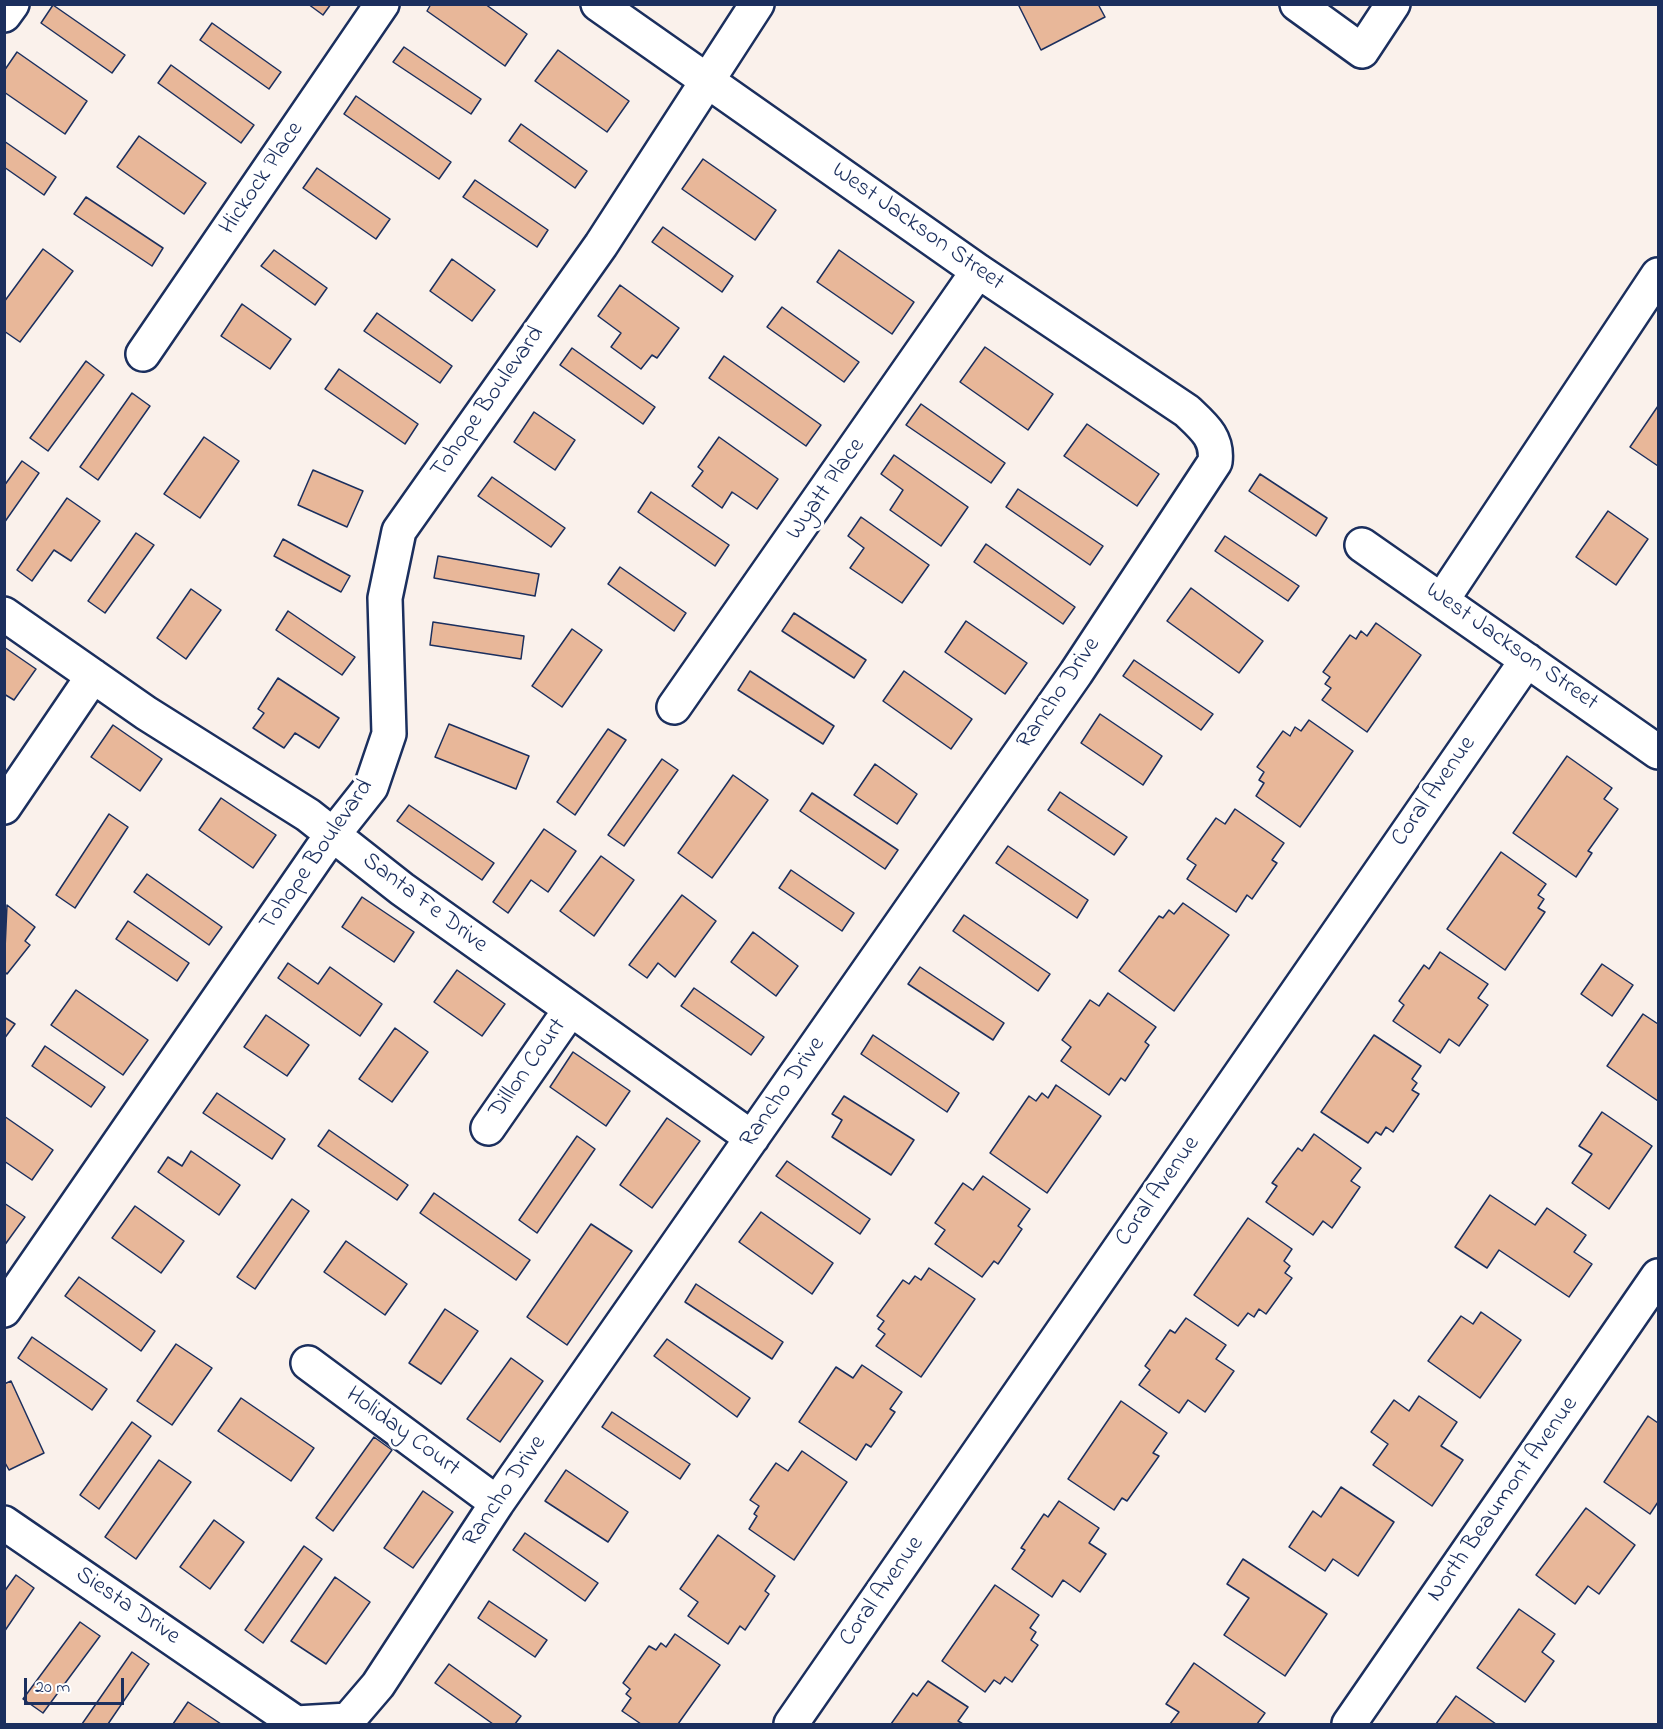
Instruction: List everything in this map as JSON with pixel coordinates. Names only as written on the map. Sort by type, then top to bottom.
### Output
[{"type":"street","points":[[4,15],[12,4]]},
{"type":"street","name":"Hickock Place","points":[[143,354],[382,4]]},
{"type":"street","name":"West Jackson Street","points":[[598,4],[978,271],[1187,411],[1210,432],[1216,450],[1215,462]]},
{"type":"street","name":"Tohope Boulevard","points":[[4,1310],[321,850],[371,787],[389,734],[385,598],[399,531],[601,245],[757,4]]},
{"type":"street","points":[[1298,4],[1362,51],[1393,4]]},
{"type":"street","name":"Wyatt Place","points":[[674,707],[978,271]]},
{"type":"street","points":[[1442,600],[1659,275]]},
{"type":"street","name":"Rancho Drive","points":[[348,1720],[378,1685],[497,1503],[1076,672],[1215,462]]},
{"type":"street","name":"West Jackson Street","points":[[1362,545],[1659,752]]},
{"type":"street","name":"Santa Fe Drive","points":[[4,614],[146,713],[308,815],[402,890],[752,1138]]},
{"type":"street","name":"Coral Avenue","points":[[791,1725],[1527,660]]},
{"type":"street","points":[[4,807],[93,676]]},
{"type":"street","name":"Dillon Court","points":[[488,1128],[570,1010]]},
{"type":"street","name":"North Beaumont Avenue","points":[[1350,1725],[1659,1276]]},
{"type":"street","name":"Holiday Court","points":[[308,1363],[497,1503]]},
{"type":"street","name":"Siesta Drive","points":[[4,1523],[296,1723],[348,1720]]},
{"type":"building","points":[[308,4],[331,4],[323,15]]},
{"type":"building","points":[[431,4],[485,4],[527,34],[505,66],[427,11]]},
{"type":"building","points":[[1018,4],[1098,4],[1105,17],[1041,50]]},
{"type":"building","points":[[53,5],[125,55],[112,73],[41,23]]},
{"type":"building","points":[[212,23],[281,72],[269,89],[200,40]]},
{"type":"building","points":[[404,47],[481,99],[471,114],[393,62]]},
{"type":"building","points":[[558,50],[629,101],[607,132],[535,81]]},
{"type":"building","points":[[17,52],[87,101],[65,134],[4,92],[4,71]]},
{"type":"building","points":[[171,65],[254,125],[241,143],[158,83]]},
{"type":"building","points":[[356,96],[451,162],[439,179],[344,114]]},
{"type":"building","points":[[521,124],[587,171],[575,188],[509,141]]},
{"type":"building","points":[[139,136],[206,183],[184,214],[117,167]]},
{"type":"building","points":[[4,141],[56,177],[44,195],[4,167]]},
{"type":"building","points":[[703,159],[776,210],[755,240],[682,189]]},
{"type":"building","points":[[317,168],[390,219],[376,239],[303,188]]},
{"type":"building","points":[[475,180],[548,230],[537,247],[463,197]]},
{"type":"building","points":[[86,197],[163,248],[152,266],[74,214]]},
{"type":"building","points":[[663,227],[733,276],[722,292],[652,242]]},
{"type":"building","points":[[43,249],[73,271],[20,342],[4,331],[4,302]]},
{"type":"building","points":[[274,250],[327,288],[315,305],[261,266]]},
{"type":"building","points":[[839,250],[914,302],[892,334],[817,282]]},
{"type":"building","points":[[452,259],[495,290],[472,321],[430,291]]},
{"type":"building","points":[[620,285],[679,328],[657,358],[652,355],[641,369],[611,347],[621,333],[598,316]]},
{"type":"building","points":[[242,304],[291,339],[270,369],[221,336]]},
{"type":"building","points":[[782,307],[859,362],[844,382],[767,327]]},
{"type":"building","points":[[377,313],[452,366],[440,383],[364,331]]},
{"type":"building","points":[[985,347],[1053,394],[1028,430],[960,382]]},
{"type":"building","points":[[572,348],[655,407],[643,424],[560,365]]},
{"type":"building","points":[[724,356],[821,425],[806,446],[709,378]]},
{"type":"building","points":[[86,361],[104,375],[48,451],[30,438]]},
{"type":"building","points":[[339,369],[418,424],[405,444],[325,389]]},
{"type":"building","points":[[132,393],[150,406],[98,480],[80,467]]},
{"type":"building","points":[[921,404],[1005,463],[991,483],[906,425]]},
{"type":"building","points":[[1658,406],[1658,466],[1630,447]]},
{"type":"building","points":[[534,412],[575,440],[555,470],[514,442]]},
{"type":"building","points":[[1087,424],[1159,474],[1137,506],[1064,456]]},
{"type":"building","points":[[204,437],[239,461],[200,518],[164,494]]},
{"type":"building","points":[[719,437],[778,479],[757,509],[732,492],[722,508],[692,486],[703,471],[698,467]]},
{"type":"building","points":[[894,455],[968,507],[941,546],[890,510],[903,490],[881,474]]},
{"type":"building","points":[[22,461],[39,473],[4,523],[4,486]]},
{"type":"building","points":[[313,470],[363,491],[347,527],[298,505]]},
{"type":"building","points":[[1260,474],[1327,518],[1316,536],[1249,491]]},
{"type":"building","points":[[492,477],[565,528],[551,547],[478,496]]},
{"type":"building","points":[[1018,489],[1103,546],[1090,565],[1006,507]]},
{"type":"building","points":[[651,492],[729,545],[715,566],[638,512]]},
{"type":"building","points":[[67,498],[100,521],[71,561],[54,550],[32,581],[17,570]]},
{"type":"building","points":[[1608,511],[1648,539],[1616,585],[1576,557]]},
{"type":"building","points":[[861,517],[929,565],[902,603],[850,568],[864,548],[848,536]]},
{"type":"building","points":[[136,533],[154,545],[105,613],[88,601]]},
{"type":"building","points":[[1225,536],[1299,586],[1288,601],[1215,551]]},
{"type":"building","points":[[283,539],[350,576],[341,592],[274,556]]},
{"type":"building","points":[[986,544],[1075,607],[1063,624],[974,562]]},
{"type":"building","points":[[438,556],[539,574],[535,596],[434,578]]},
{"type":"building","points":[[620,567],[686,613],[674,631],[608,584]]},
{"type":"building","points":[[1191,588],[1263,641],[1239,673],[1167,621]]},
{"type":"building","points":[[191,589],[221,610],[186,659],[157,638]]},
{"type":"building","points":[[288,611],[355,657],[342,675],[276,630]]},
{"type":"building","points":[[794,613],[866,660],[854,678],[782,631]]},
{"type":"building","points":[[966,621],[1027,663],[1005,694],[945,652]]},
{"type":"building","points":[[433,622],[524,636],[521,659],[430,645]]},
{"type":"building","points":[[1376,623],[1421,655],[1367,732],[1322,700],[1331,688],[1325,684],[1330,677],[1323,672],[1350,635],[1356,639],[1361,631],[1367,636]]},
{"type":"building","points":[[572,629],[602,650],[562,707],[532,686]]},
{"type":"building","points":[[4,647],[36,669],[14,700],[4,694]]},
{"type":"building","points":[[1134,660],[1213,714],[1201,730],[1123,676]]},
{"type":"building","points":[[750,671],[834,726],[823,744],[738,690]]},
{"type":"building","points":[[904,671],[972,719],[951,749],[883,701]]},
{"type":"building","points":[[278,678],[339,718],[319,748],[295,733],[284,748],[253,728],[264,713],[258,709]]},
{"type":"building","points":[[1100,714],[1162,756],[1143,785],[1081,743]]},
{"type":"building","points":[[1309,720],[1353,751],[1300,827],[1256,796],[1264,783],[1259,780],[1264,772],[1257,767],[1283,731],[1290,736],[1295,727],[1301,731]]},
{"type":"building","points":[[449,724],[529,756],[516,789],[435,757]]},
{"type":"building","points":[[113,725],[162,759],[140,791],[91,757]]},
{"type":"building","points":[[608,729],[626,740],[575,815],[557,802]]},
{"type":"building","points":[[1567,756],[1612,788],[1604,799],[1618,809],[1588,851],[1592,853],[1576,877],[1513,833]]},
{"type":"building","points":[[662,759],[678,770],[624,846],[608,835]]},
{"type":"building","points":[[875,764],[917,794],[897,824],[854,795]]},
{"type":"building","points":[[733,775],[768,800],[712,878],[678,853]]},
{"type":"building","points":[[1060,792],[1127,837],[1114,855],[1048,810]]},
{"type":"building","points":[[812,793],[898,850],[885,869],[800,811]]},
{"type":"building","points":[[221,798],[276,835],[253,868],[199,830]]},
{"type":"building","points":[[409,805],[494,863],[482,880],[397,821]]},
{"type":"building","points":[[1235,809],[1284,843],[1272,860],[1277,863],[1252,899],[1247,895],[1236,912],[1187,879],[1196,865],[1187,859],[1216,818],[1225,824]]},
{"type":"building","points":[[109,814],[128,827],[75,908],[56,895]]},
{"type":"building","points":[[544,829],[576,851],[548,892],[531,880],[508,913],[493,902]]},
{"type":"building","points":[[1008,846],[1088,900],[1077,918],[996,863]]},
{"type":"building","points":[[1501,852],[1546,884],[1538,895],[1544,899],[1538,908],[1545,912],[1505,970],[1447,929]]},
{"type":"building","points":[[601,856],[634,880],[594,936],[560,911]]},
{"type":"building","points":[[791,870],[854,913],[842,931],[779,888]]},
{"type":"building","points":[[147,874],[222,927],[209,945],[134,892]]},
{"type":"building","points":[[682,895],[716,921],[675,977],[658,963],[647,978],[629,965]]},
{"type":"building","points":[[362,897],[414,932],[394,962],[342,927]]},
{"type":"building","points":[[1183,903],[1229,935],[1174,1011],[1119,971],[1159,916],[1163,918],[1169,910],[1174,914]]},
{"type":"building","points":[[7,905],[35,927],[25,941],[30,945],[7,974],[4,971]]},
{"type":"building","points":[[964,915],[1050,974],[1038,991],[953,931]]},
{"type":"building","points":[[128,921],[189,963],[177,981],[116,939]]},
{"type":"building","points":[[753,932],[798,966],[776,996],[731,962]]},
{"type":"building","points":[[1440,952],[1488,984],[1478,998],[1488,1005],[1459,1046],[1449,1039],[1440,1053],[1393,1021],[1404,1005],[1399,1001],[1424,965],[1429,969]]},
{"type":"building","points":[[288,963],[318,984],[330,967],[382,1004],[360,1036],[278,978]]},
{"type":"building","points":[[1602,964],[1633,985],[1612,1016],[1581,994]]},
{"type":"building","points":[[920,967],[1004,1023],[993,1040],[908,984]]},
{"type":"building","points":[[457,970],[505,1004],[482,1036],[434,1002]]},
{"type":"building","points":[[694,988],[764,1037],[751,1055],[681,1006]]},
{"type":"building","points":[[76,990],[148,1040],[123,1075],[51,1025]]},
{"type":"building","points":[[1108,993],[1156,1027],[1145,1042],[1149,1045],[1125,1081],[1121,1078],[1109,1095],[1061,1061],[1071,1047],[1062,1040],[1090,1000],[1099,1006]]},
{"type":"building","points":[[1643,1014],[1658,1024],[1658,1101],[1607,1066]]},
{"type":"building","points":[[266,1015],[309,1045],[287,1076],[244,1047]]},
{"type":"building","points":[[4,1017],[15,1024],[4,1039]]},
{"type":"building","points":[[395,1028],[428,1052],[392,1102],[359,1079]]},
{"type":"building","points":[[873,1035],[959,1093],[947,1112],[861,1054]]},
{"type":"building","points":[[1374,1035],[1421,1066],[1412,1079],[1417,1083],[1412,1090],[1419,1094],[1393,1132],[1386,1127],[1381,1135],[1376,1132],[1368,1143],[1321,1112]]},
{"type":"building","points":[[45,1046],[105,1087],[91,1107],[32,1066]]},
{"type":"building","points":[[573,1052],[630,1091],[606,1126],[550,1087]]},
{"type":"building","points":[[1056,1085],[1101,1116],[1047,1193],[990,1153],[1029,1096],[1036,1101],[1042,1093],[1048,1098]]},
{"type":"building","points":[[217,1093],[285,1139],[272,1159],[203,1113]]},
{"type":"building","points":[[844,1096],[914,1140],[891,1175],[832,1137],[842,1120],[832,1114]]},
{"type":"building","points":[[1602,1112],[1652,1146],[1609,1209],[1572,1183],[1592,1154],[1579,1146]]},
{"type":"building","points":[[4,1116],[53,1150],[32,1180],[4,1161]]},
{"type":"building","points":[[667,1118],[700,1141],[652,1208],[620,1185]]},
{"type":"building","points":[[329,1130],[408,1185],[397,1200],[318,1146]]},
{"type":"building","points":[[1314,1134],[1361,1168],[1351,1181],[1360,1187],[1332,1228],[1323,1221],[1313,1235],[1266,1202],[1277,1186],[1272,1183],[1298,1148],[1302,1151]]},
{"type":"building","points":[[577,1136],[595,1149],[537,1233],[519,1220]]},
{"type":"building","points":[[191,1151],[240,1185],[219,1215],[158,1172],[168,1157],[182,1166]]},
{"type":"building","points":[[787,1161],[870,1219],[860,1234],[776,1176]]},
{"type":"building","points":[[983,1176],[1030,1209],[1018,1226],[1022,1229],[998,1264],[994,1261],[982,1277],[935,1244],[945,1230],[935,1223],[963,1183],[973,1190]]},
{"type":"building","points":[[434,1193],[530,1260],[516,1280],[420,1213]]},
{"type":"building","points":[[1490,1195],[1535,1225],[1547,1208],[1586,1235],[1574,1252],[1592,1264],[1569,1297],[1499,1250],[1487,1268],[1455,1247]]},
{"type":"building","points":[[292,1199],[309,1211],[255,1289],[237,1277]]},
{"type":"building","points":[[4,1203],[25,1217],[4,1246]]},
{"type":"building","points":[[135,1206],[184,1241],[161,1273],[112,1238]]},
{"type":"building","points":[[761,1212],[833,1263],[812,1294],[739,1242]]},
{"type":"building","points":[[1248,1218],[1292,1249],[1284,1261],[1290,1266],[1285,1273],[1292,1278],[1266,1314],[1259,1309],[1254,1317],[1248,1313],[1238,1326],[1194,1295]]},
{"type":"building","points":[[591,1224],[632,1251],[567,1345],[527,1317]]},
{"type":"building","points":[[346,1241],[407,1284],[385,1315],[324,1272]]},
{"type":"building","points":[[929,1268],[975,1299],[921,1377],[876,1346],[885,1334],[878,1329],[884,1321],[877,1316],[903,1280],[909,1284],[915,1276],[921,1280]]},
{"type":"building","points":[[79,1277],[155,1331],[141,1351],[65,1296]]},
{"type":"building","points":[[696,1284],[783,1342],[772,1359],[685,1302]]},
{"type":"building","points":[[445,1309],[478,1331],[441,1384],[409,1363]]},
{"type":"building","points":[[1481,1312],[1521,1340],[1480,1398],[1428,1361],[1461,1316],[1473,1324]]},
{"type":"building","points":[[1186,1318],[1226,1345],[1216,1359],[1234,1371],[1205,1412],[1188,1400],[1179,1413],[1139,1385],[1150,1370],[1145,1366],[1170,1330],[1175,1333]]},
{"type":"building","points":[[32,1337],[107,1389],[92,1410],[18,1358]]},
{"type":"building","points":[[667,1339],[750,1398],[737,1417],[654,1356]]},
{"type":"building","points":[[176,1344],[212,1368],[172,1425],[137,1401]]},
{"type":"building","points":[[511,1358],[543,1381],[500,1442],[467,1419]]},
{"type":"building","points":[[862,1365],[902,1392],[890,1409],[895,1412],[871,1447],[866,1444],[856,1460],[799,1422],[836,1367],[853,1378]]},
{"type":"building","points":[[11,1381],[44,1453],[9,1470],[4,1461],[4,1384]]},
{"type":"building","points":[[1419,1396],[1457,1422],[1441,1446],[1463,1460],[1432,1506],[1373,1465],[1388,1444],[1371,1432],[1394,1400],[1409,1411]]},
{"type":"building","points":[[241,1398],[314,1448],[291,1481],[218,1431]]},
{"type":"building","points":[[1121,1401],[1167,1433],[1153,1453],[1159,1456],[1127,1501],[1122,1498],[1114,1510],[1068,1479]]},
{"type":"building","points":[[612,1412],[690,1464],[680,1479],[602,1427]]},
{"type":"building","points":[[1648,1416],[1658,1423],[1658,1502],[1650,1514],[1604,1482]]},
{"type":"building","points":[[132,1422],[151,1436],[99,1509],[80,1495]]},
{"type":"building","points":[[374,1437],[392,1450],[333,1531],[316,1518]]},
{"type":"building","points":[[802,1451],[847,1482],[794,1560],[749,1529],[757,1516],[754,1514],[759,1506],[750,1500],[776,1463],[788,1471]]},
{"type":"building","points":[[159,1460],[191,1482],[136,1559],[105,1537]]},
{"type":"building","points":[[566,1470],[628,1512],[608,1542],[545,1501]]},
{"type":"building","points":[[1341,1487],[1394,1522],[1358,1576],[1333,1559],[1325,1571],[1289,1547],[1313,1511],[1321,1517]]},
{"type":"building","points":[[423,1491],[453,1512],[413,1568],[384,1548]]},
{"type":"building","points":[[1059,1501],[1099,1528],[1089,1543],[1106,1554],[1080,1592],[1063,1580],[1052,1597],[1012,1569],[1025,1550],[1021,1548],[1044,1514],[1048,1517]]},
{"type":"building","points":[[1586,1508],[1635,1545],[1599,1594],[1588,1586],[1575,1604],[1536,1575]]},
{"type":"building","points":[[214,1520],[244,1542],[210,1589],[180,1567]]},
{"type":"building","points":[[525,1533],[598,1583],[585,1601],[513,1550]]},
{"type":"building","points":[[718,1535],[775,1576],[765,1591],[769,1594],[745,1630],[740,1626],[728,1644],[688,1616],[698,1602],[680,1589]]},
{"type":"building","points":[[304,1546],[322,1559],[263,1643],[245,1630]]},
{"type":"building","points":[[1243,1559],[1327,1614],[1285,1676],[1224,1635],[1249,1598],[1227,1584]]},
{"type":"building","points":[[16,1575],[34,1588],[4,1632],[4,1592]]},
{"type":"building","points":[[335,1577],[370,1602],[326,1664],[291,1641]]},
{"type":"building","points":[[995,1585],[1039,1615],[1030,1628],[1036,1632],[1031,1640],[1038,1645],[1012,1682],[1005,1677],[1000,1684],[994,1680],[985,1692],[942,1661]]},
{"type":"building","points":[[489,1601],[547,1640],[535,1657],[478,1618]]},
{"type":"building","points":[[1519,1609],[1555,1634],[1542,1652],[1554,1661],[1525,1702],[1477,1668]]},
{"type":"building","points":[[80,1622],[100,1636],[43,1713],[23,1699]]},
{"type":"building","points":[[675,1634],[720,1665],[678,1724],[641,1724],[622,1711],[631,1698],[626,1694],[630,1689],[623,1683],[649,1646],[656,1650],[661,1643],[666,1647]]},
{"type":"building","points":[[132,1652],[149,1664],[108,1724],[82,1724]]},
{"type":"building","points":[[1194,1663],[1265,1713],[1257,1724],[1170,1724],[1179,1712],[1166,1704]]},
{"type":"building","points":[[449,1664],[521,1716],[515,1724],[493,1724],[435,1683]]},
{"type":"building","points":[[928,1681],[968,1707],[958,1721],[963,1724],[891,1724],[913,1693],[917,1696]]},
{"type":"building","points":[[1456,1696],[1496,1724],[1436,1724]]},
{"type":"building","points":[[188,1702],[221,1724],[173,1724]]}]
